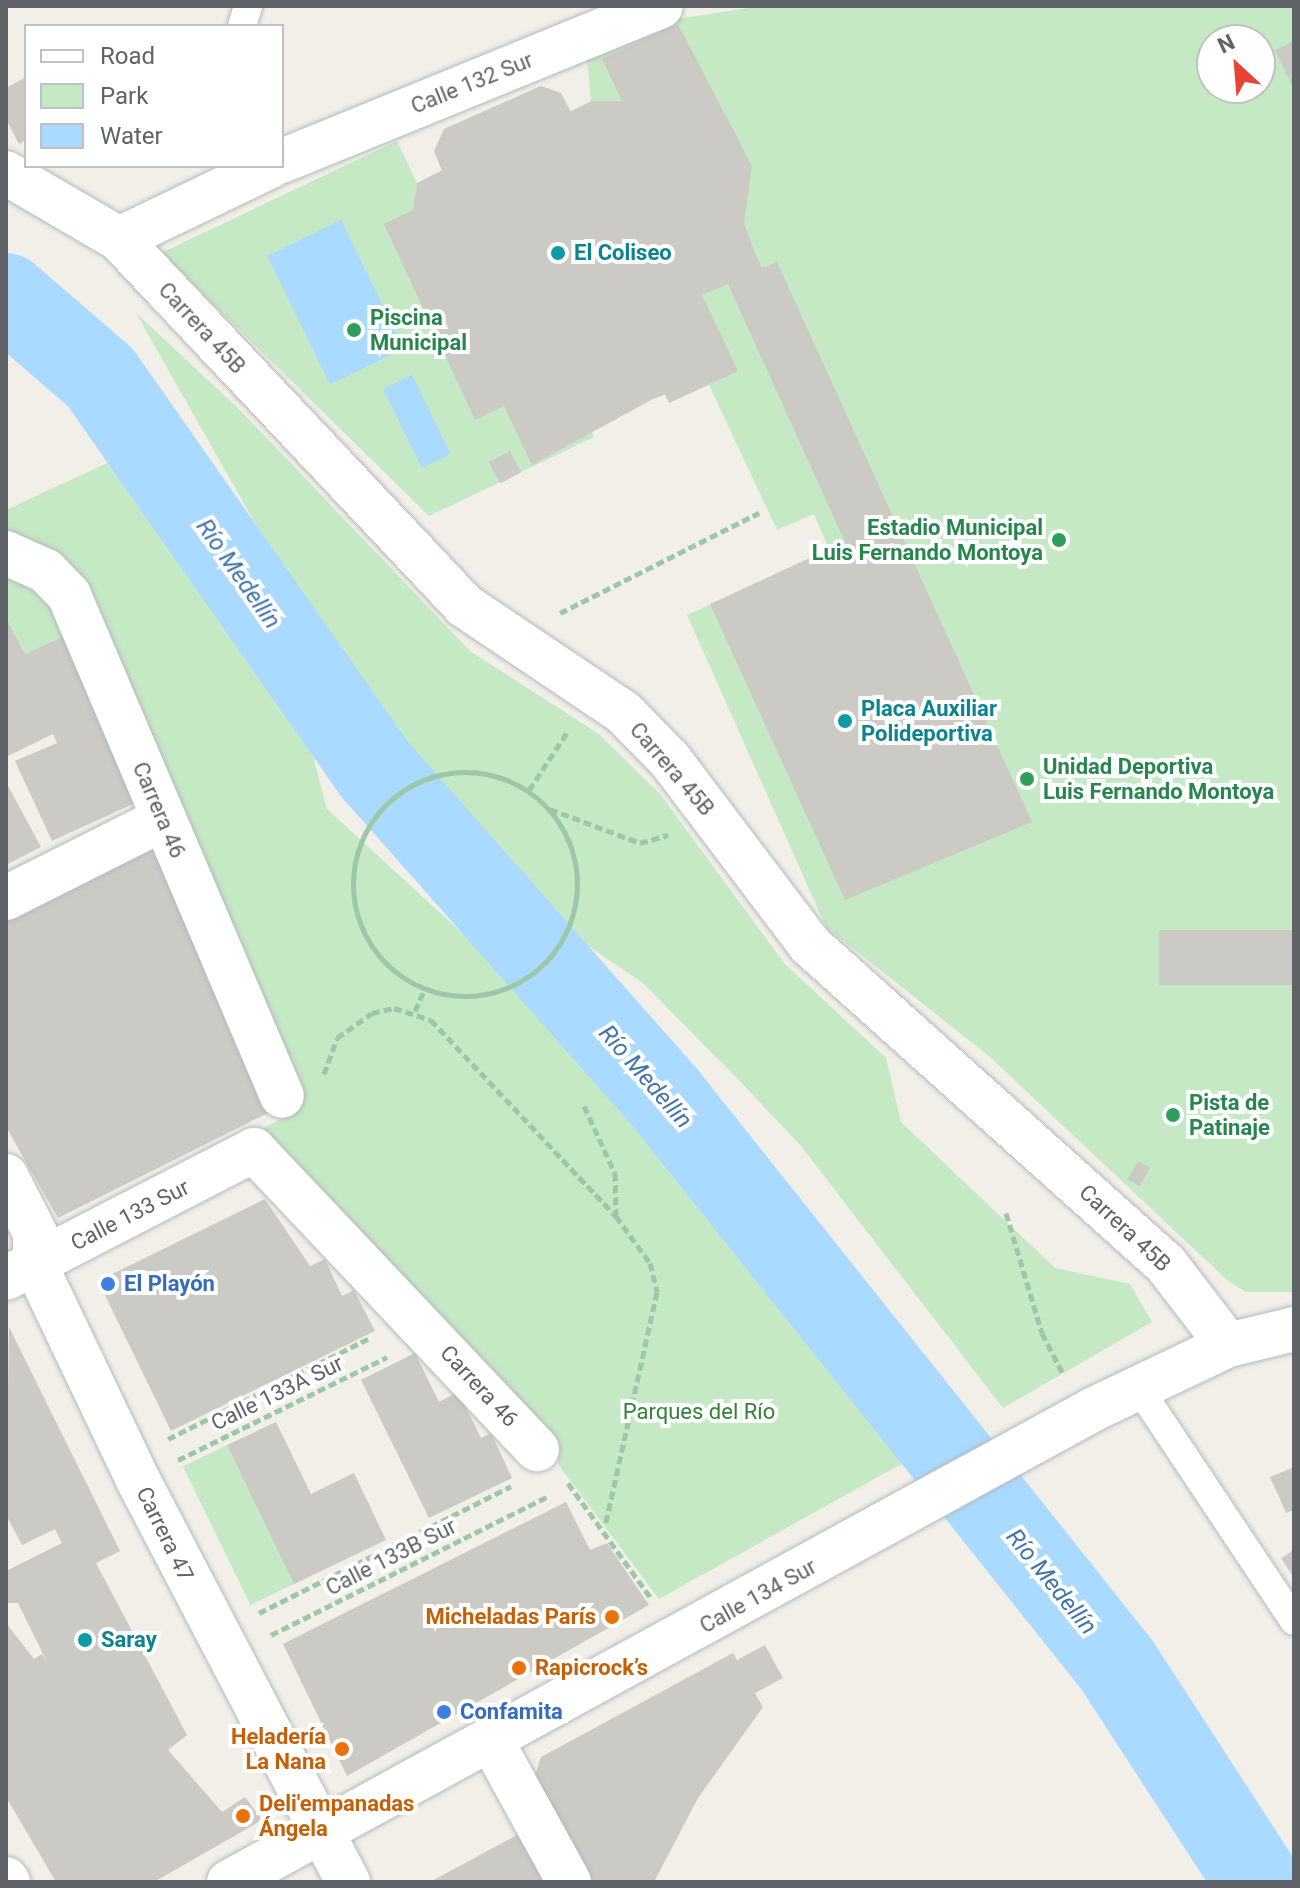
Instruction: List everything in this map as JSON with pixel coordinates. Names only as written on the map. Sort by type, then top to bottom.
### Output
[{"type":"street","name":"Calle 132 Sur","points":[[284,160],[661,6]]},
{"type":"street","points":[[119,239],[267,168]]},
{"type":"street","name":"Carrera 45B","points":[[6,173],[119,239],[465,606],[508,639],[623,712],[670,760],[810,945],[1165,1263],[1228,1345]]},
{"type":"street","name":"Carrera 46","points":[[6,553],[46,571],[69,595],[163,819],[301,1089]]},
{"type":"street","points":[[6,898],[163,819]]},
{"type":"street","name":"Carrera 46","points":[[254,1150],[422,1326],[526,1466]]},
{"type":"street","name":"Calle 133 Sur","points":[[20,1271],[254,1150]]},
{"type":"street","name":"Carrera 47","points":[[6,1176],[35,1233],[20,1271],[133,1469],[221,1647],[348,1882]]},
{"type":"street","name":"Calle 134 Sur","points":[[229,1882],[884,1527],[1081,1397],[1138,1387],[1228,1345],[1294,1329]]},
{"type":"street","points":[[491,1740],[569,1882]]},
{"type":"lane","points":[[1138,1387],[1294,1621]]},
{"type":"path","points":[[508,639],[759,513]]},
{"type":"path","points":[[529,790],[572,725]]},
{"type":"path","points":[[451,772],[505,778],[529,790],[549,809],[565,831],[578,883],[575,910],[550,958],[529,976],[479,996],[425,989],[381,959],[366,936],[353,884],[366,831],[401,791],[451,772]]},
{"type":"path","points":[[549,809],[640,843],[668,835],[671,824]]},
{"type":"path","points":[[415,1011],[425,989]]},
{"type":"path","points":[[301,1089],[346,1026],[372,1013],[415,1011],[616,1216],[650,1263],[657,1292],[605,1526]]},
{"type":"path","points":[[584,1106],[615,1173],[616,1216]]},
{"type":"path","points":[[1006,1213],[1042,1333],[1081,1397]]},
{"type":"path","name":"Calle 133A Sur","points":[[133,1469],[422,1326]]},
{"type":"path","name":"Calle 133A Sur","points":[[133,1469],[422,1326]]},
{"type":"path","name":"Calle 133B Sur","points":[[221,1647],[526,1466]]},
{"type":"path","name":"Calle 133B Sur","points":[[221,1647],[570,1485]]},
{"type":"path","points":[[577,1493],[605,1526],[676,1640]]},
{"type":"green space","name":"Unidad Deportiva Luis Fernando Montoya","points":[[762,6],[1294,6],[1294,1292],[1246,1292],[1227,1280],[990,1057],[826,927],[687,615],[829,549],[814,514],[777,530],[709,385],[669,403],[665,395],[653,399],[591,429],[594,437],[429,516],[161,253],[397,141],[417,183],[442,170],[434,151],[444,129],[541,86],[561,93],[571,111],[591,101],[586,48],[676,19]]},
{"type":"green space","points":[[136,313],[240,410],[470,651],[599,734],[660,794],[785,964],[886,1058],[901,1122],[1055,1268],[1130,1284],[1152,1322],[1003,1408],[801,1146],[733,1074],[643,983],[489,879],[367,742],[341,675]]},
{"type":"green space","name":"Parques del Río","points":[[129,453],[297,697],[327,809],[535,1000],[921,1453],[659,1599],[558,1464],[558,1445],[259,1130],[294,1113],[88,627],[25,654],[6,618],[6,510]]},
{"type":"green space","points":[[227,1445],[295,1583],[250,1605],[183,1466]]},
{"type":"water","points":[[341,220],[404,349],[330,384],[267,256]]},
{"type":"water","points":[[412,375],[451,454],[422,468],[383,389]]},
{"type":"building","points":[[678,24],[752,166],[744,223],[755,253],[762,268],[777,262],[1032,822],[845,900],[710,604],[845,542],[728,284],[702,295],[738,371],[669,403],[665,394],[653,399],[532,465],[504,406],[475,420],[384,224],[413,210],[417,183],[442,171],[434,151],[444,129],[541,86],[561,93],[570,112],[592,101],[622,101],[602,59]]},
{"type":"building","points":[[1294,41],[1294,90],[1276,52]]},
{"type":"building","points":[[24,78],[24,141],[19,144],[6,119],[6,88]]},
{"type":"building","points":[[510,451],[521,472],[500,483],[489,462]]},
{"type":"building","points":[[6,618],[25,654],[71,633],[146,798],[52,841],[15,761],[57,743],[53,734],[6,757]]},
{"type":"building","points":[[6,782],[41,847],[6,865]]},
{"type":"building","points":[[154,849],[280,1107],[58,1218],[6,1127],[6,922]]},
{"type":"building","points":[[1159,930],[1294,930],[1294,985],[1159,985]]},
{"type":"building","points":[[1138,1161],[1150,1168],[1140,1186],[1128,1179]]},
{"type":"building","points":[[265,1199],[310,1266],[325,1259],[342,1296],[354,1290],[375,1331],[171,1431],[98,1281]]},
{"type":"building","points":[[9,1327],[120,1551],[96,1563],[187,1735],[168,1750],[222,1812],[245,1797],[262,1820],[154,1882],[56,1882],[6,1797],[6,1623],[34,1659],[42,1654],[48,1664],[18,1603],[6,1603],[6,1571],[62,1543],[55,1529],[22,1545],[6,1515]]},
{"type":"building","points":[[415,1353],[439,1402],[458,1392],[481,1438],[491,1433],[512,1478],[429,1518],[361,1380]]},
{"type":"building","points":[[276,1422],[311,1494],[354,1473],[386,1540],[294,1584],[227,1445]]},
{"type":"building","points":[[1294,1467],[1294,1510],[1286,1513],[1270,1477]]},
{"type":"building","points":[[566,1502],[590,1550],[607,1543],[649,1605],[347,1776],[283,1644]]},
{"type":"building","points":[[1294,1550],[1294,1578],[1281,1558]]},
{"type":"building","points":[[765,1645],[783,1678],[755,1693],[763,1707],[698,1798],[654,1882],[590,1882],[534,1778],[541,1757],[733,1653],[737,1660]]},
{"type":"building","points":[[526,1830],[555,1882],[430,1882]]},
{"type":"waterway","name":"Río Medellín","points":[[6,296],[100,377],[377,772],[666,1099],[1117,1665],[1258,1882]]},
{"type":"place","name":"El Coliseo","points":[[558,253]]},
{"type":"place","name":"Piscina Municipal","points":[[354,330]]},
{"type":"place","name":"Estadio Municipal Luis Fernando Montoya","points":[[1059,540]]},
{"type":"place","name":"Placa Auxiliar Polideportiva","points":[[845,721]]},
{"type":"place","name":"Unidad Deportiva Luis Fernando Montoya","points":[[1027,779]]},
{"type":"place","name":"Pista de Patinaje","points":[[1173,1115]]},
{"type":"place","name":"El Playón","points":[[108,1284]]},
{"type":"place","name":"Micheladas París","points":[[612,1617]]},
{"type":"place","name":"Saray","points":[[85,1640]]},
{"type":"place","name":"Rapicrock’s","points":[[519,1668]]},
{"type":"place","name":"Confamita","points":[[444,1712]]},
{"type":"place","name":"Heladería La Nana","points":[[342,1749]]},
{"type":"place","name":"Deli'empanadas Ángela","points":[[243,1816]]}]
